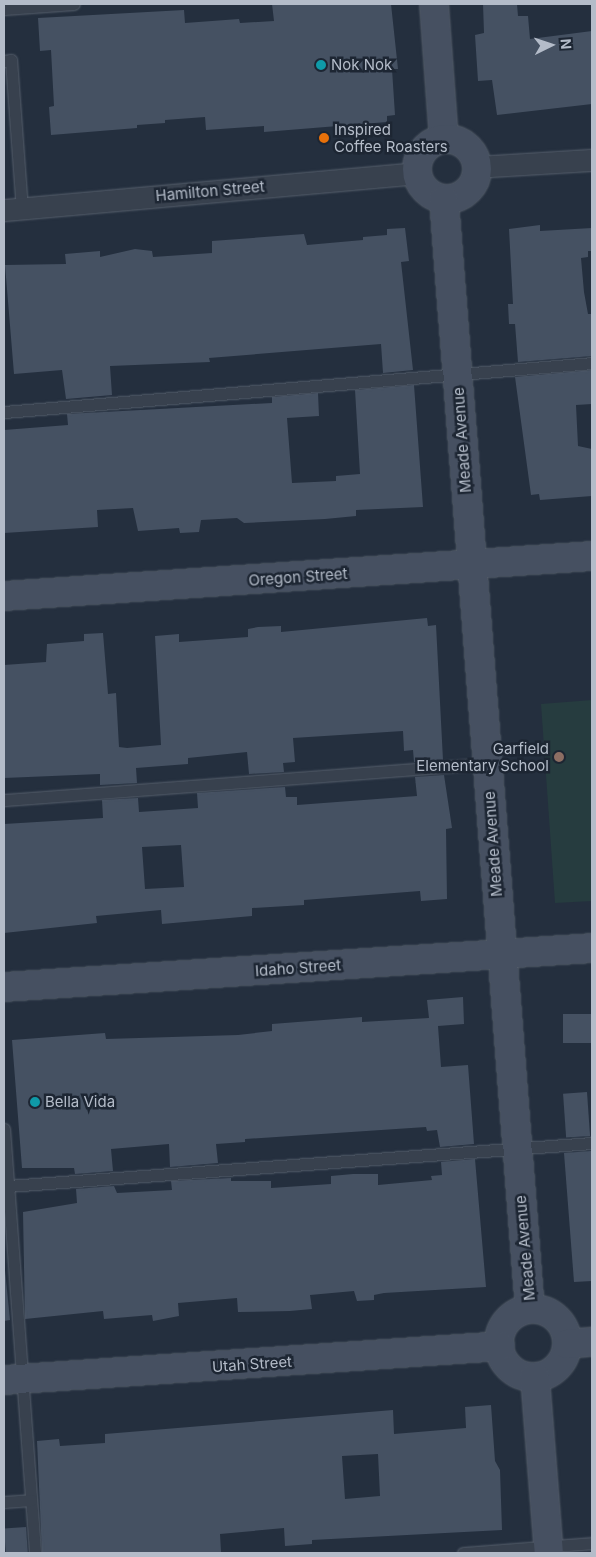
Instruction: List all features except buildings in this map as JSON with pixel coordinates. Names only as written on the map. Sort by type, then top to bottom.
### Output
[{"type":"main road","points":[[434,4],[444,139]]},
{"type":"main road","points":[[444,139],[466,146],[476,167],[468,191],[444,200],[430,195],[416,173],[423,151],[444,139]]},
{"type":"main road","name":"Meade Avenue","points":[[444,200],[516,1148],[530,1309]]},
{"type":"main road","name":"Oregon Street","points":[[4,596],[592,556]]},
{"type":"main road","name":"Idaho Street","points":[[4,987],[592,948]]},
{"type":"main road","points":[[530,1309],[556,1318],[580,1343],[561,1363],[536,1377],[512,1369],[500,1346],[507,1321],[530,1309]]},
{"type":"main road","name":"Utah Street","points":[[13,1380],[500,1346]]},
{"type":"main road","points":[[536,1377],[549,1550]]},
{"type":"street","points":[[476,167],[592,160]]},
{"type":"street","name":"Hamilton Street","points":[[13,210],[416,173]]},
{"type":"lane","points":[[4,10],[74,4]]},
{"type":"lane","points":[[4,61],[11,60],[10,121],[13,210]]},
{"type":"lane","points":[[4,412],[592,363]]},
{"type":"lane","points":[[4,800],[487,764]]},
{"type":"lane","points":[[4,1129],[8,1186],[13,1380],[31,1500],[35,1553]]},
{"type":"lane","points":[[8,1186],[592,1143]]},
{"type":"lane","points":[[4,1502],[31,1500]]},
{"type":"lane","points":[[463,1553],[549,1550],[592,1543]]},
{"type":"green space","points":[[592,700],[592,901],[555,903],[541,704]]},
{"type":"place","name":"Nok Nok","points":[[321,65]]},
{"type":"place","name":"Inspired Coffee Roasters","points":[[324,138]]},
{"type":"place","name":"Garfield Elementary School","points":[[559,757]]},
{"type":"place","name":"Bella Vida","points":[[35,1102]]}]
